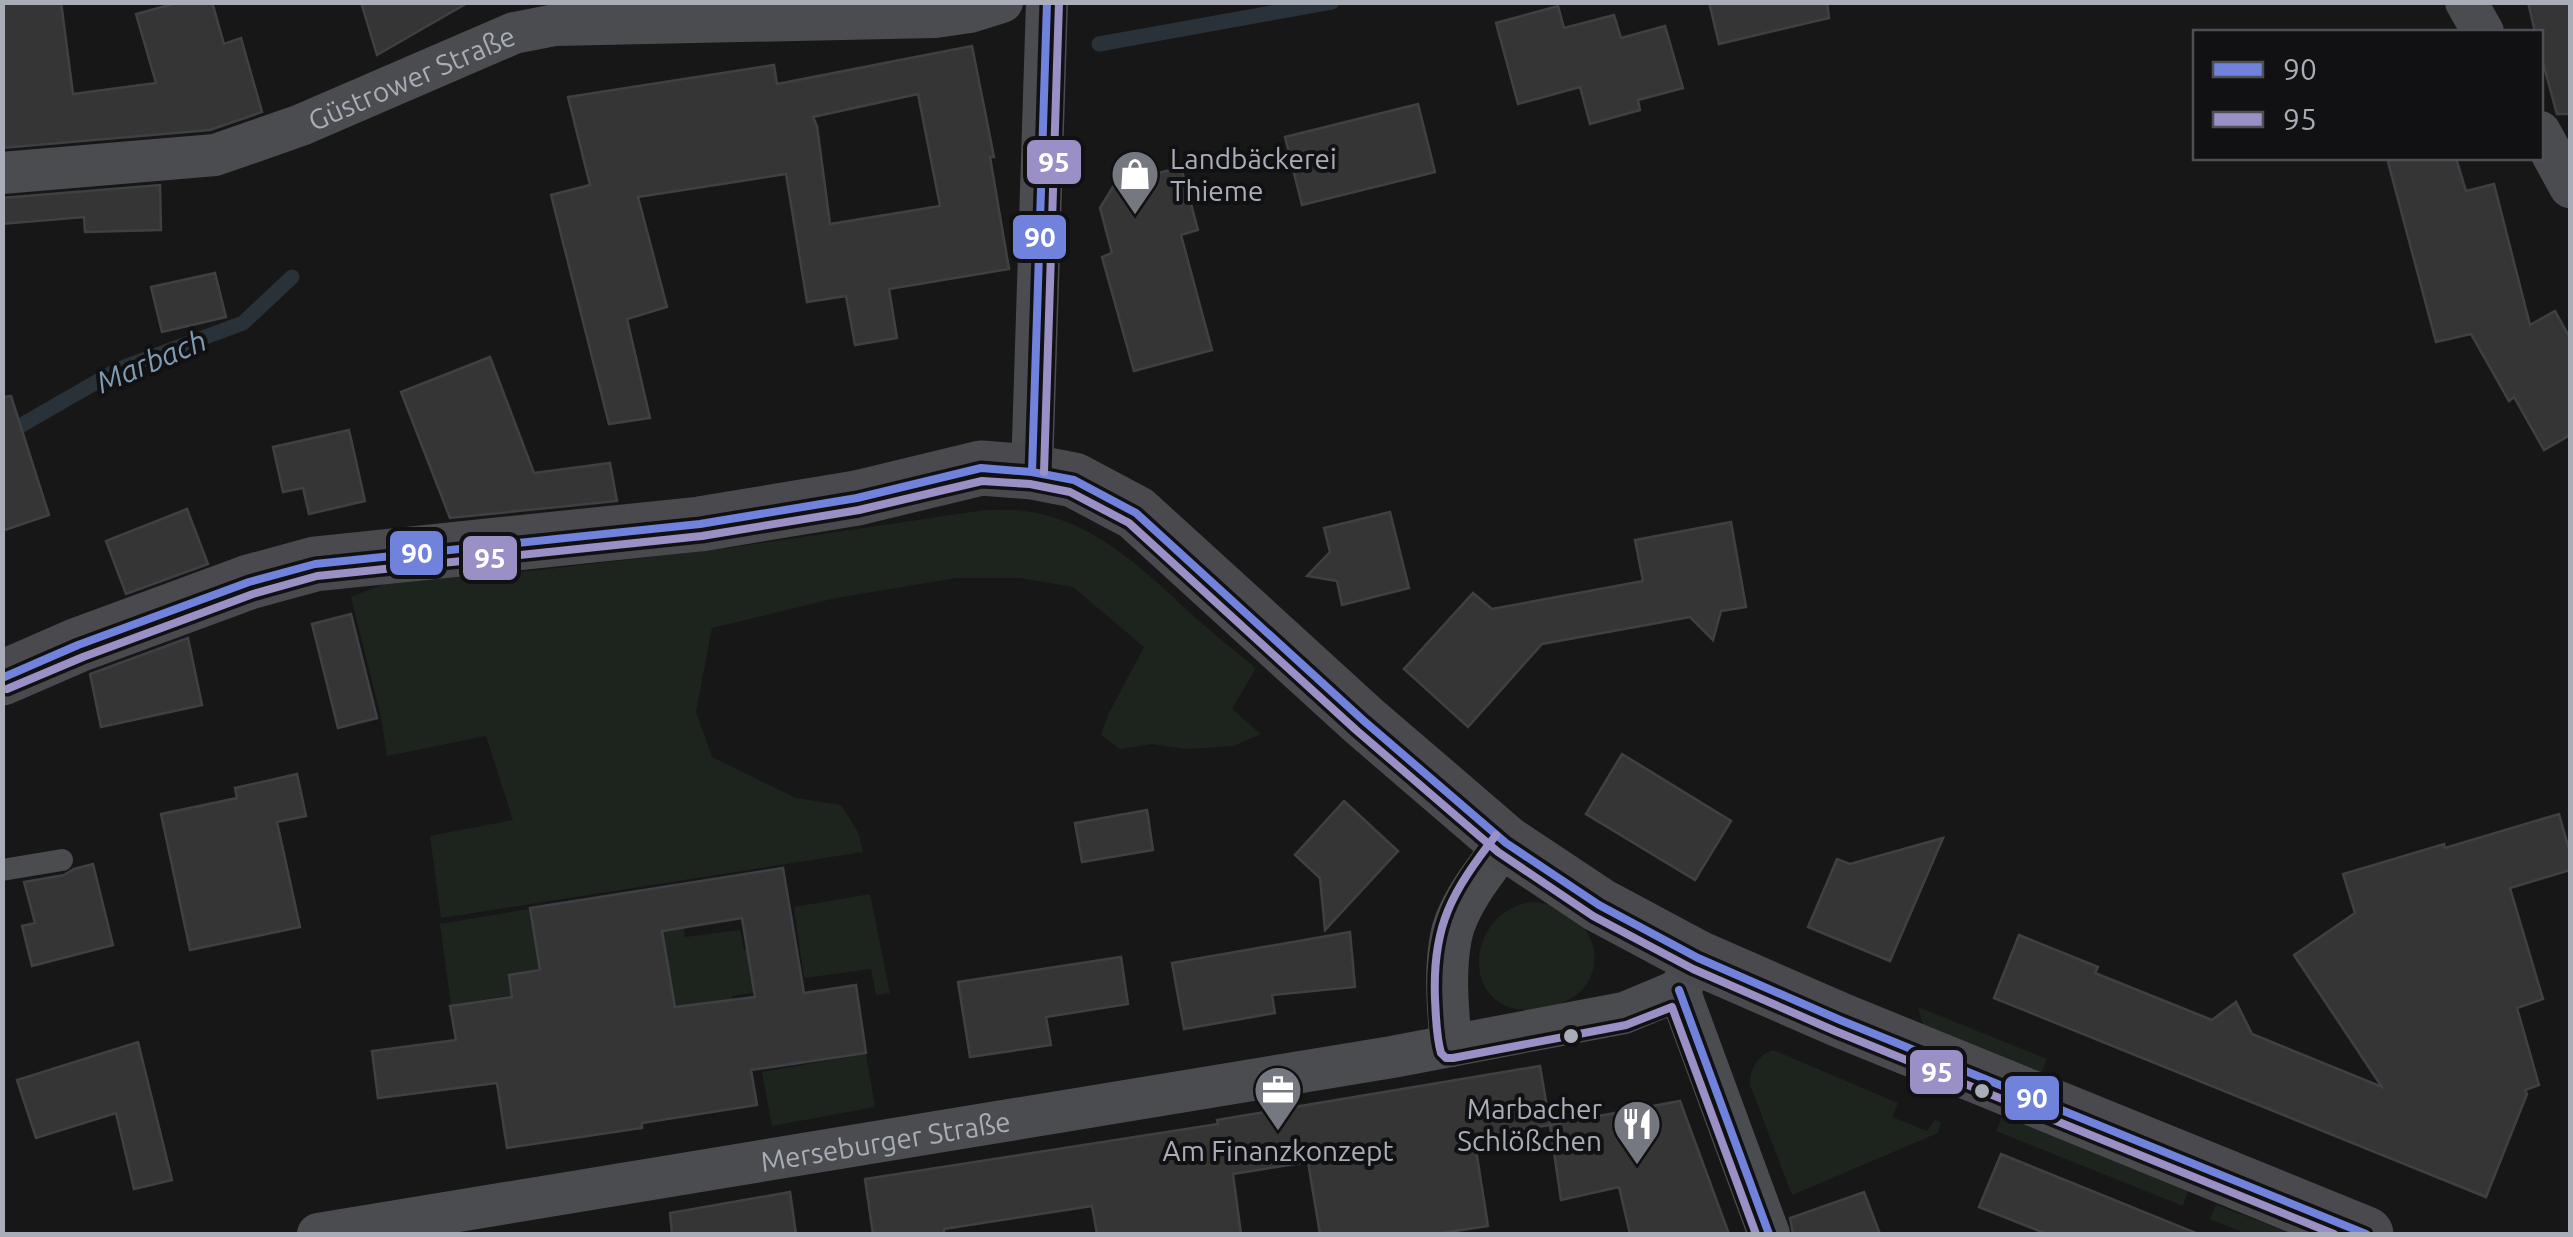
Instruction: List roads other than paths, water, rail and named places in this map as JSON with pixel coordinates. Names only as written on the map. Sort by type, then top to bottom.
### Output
[{"type":"street","name":"Güstrower Straße","points":[[2,173],[216,156],[301,125],[514,33],[555,25],[935,18],[1002,2]]},
{"type":"street","points":[[1032,472],[1047,2]]},
{"type":"street","points":[[2466,2],[2482,30]]},
{"type":"street","points":[[2543,137],[2570,186]]},
{"type":"street","points":[[2,678],[78,644],[249,582],[315,564],[700,524],[857,498],[981,468],[1074,480],[1136,514],[1364,721],[1506,843],[1599,905],[1688,974],[1858,1027],[2366,1234]]},
{"type":"street","points":[[1451,1046],[1446,987],[1451,934],[1474,886],[1506,843]]},
{"type":"street","points":[[1688,974],[1769,1234]]},
{"type":"street","name":"Merseburger Straße","points":[[318,1234],[1451,1046],[1624,1013],[1688,974]]},
{"type":"lane","points":[[2,870],[62,860]]},
{"type":"waterway","name":"Marbach","points":[[1099,44],[1332,2]]},
{"type":"waterway","name":"Marbach","points":[[6,434],[119,369],[243,323],[292,277]]},
{"type":"place","name":"Landbäckerei Thieme","points":[[1135,216]]},
{"type":"place","name":"Am Finanzkonzept","points":[[1278,1132]]},
{"type":"place","name":"Marbacher Schlößchen","points":[[1637,1166]]}]
